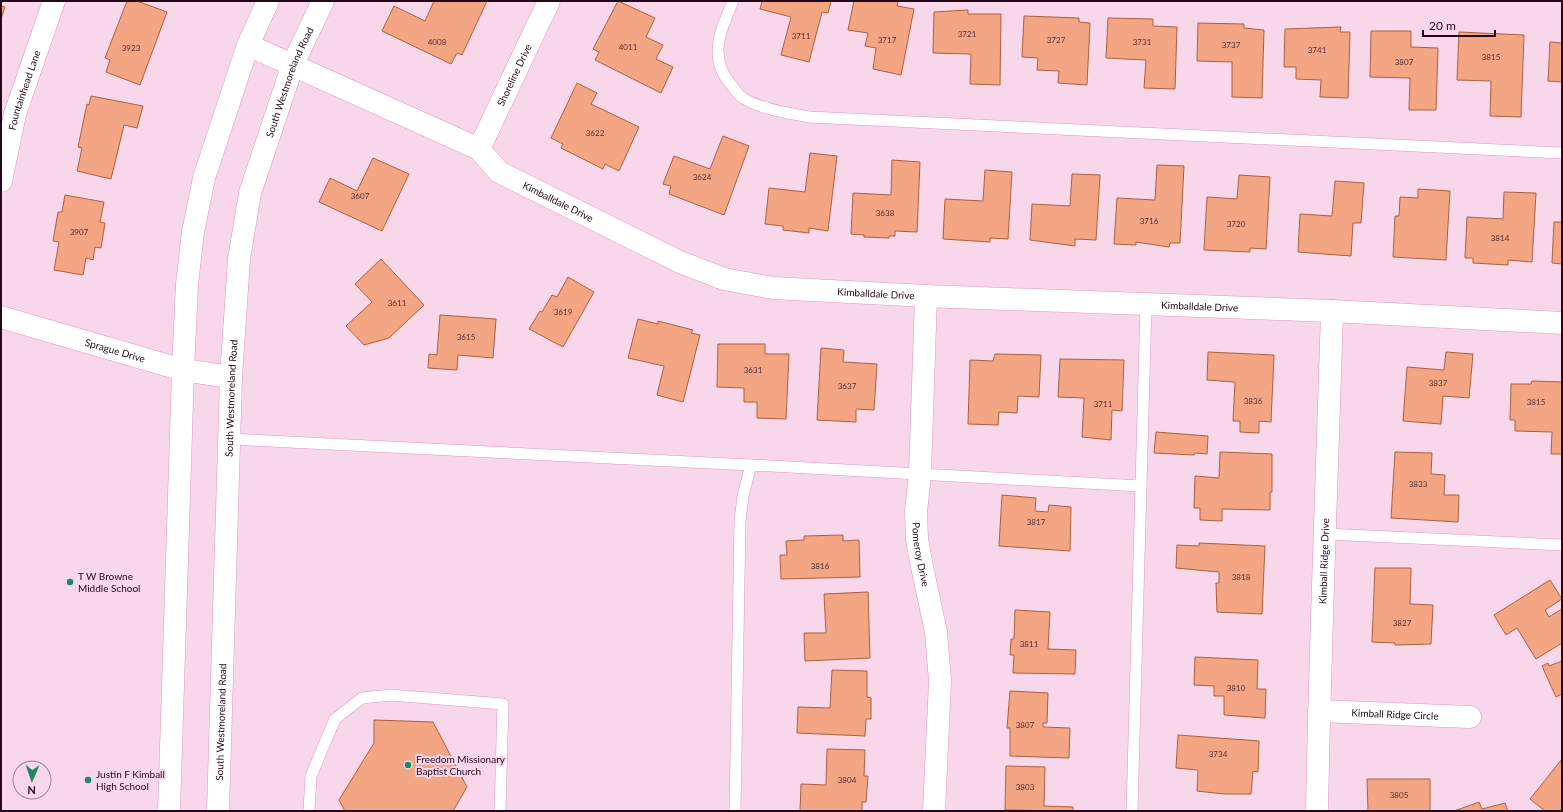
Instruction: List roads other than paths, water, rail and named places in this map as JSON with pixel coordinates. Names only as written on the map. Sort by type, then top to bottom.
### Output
[{"type":"street","name":"Fountainhead Lane","points":[[1,181],[8,111],[54,1]]},
{"type":"street","points":[[169,811],[183,370],[187,284],[193,232],[204,178],[248,45],[268,1]]},
{"type":"street","name":"South Westmoreland Road","points":[[218,811],[231,377],[239,259],[250,193],[293,64],[323,1]]},
{"type":"street","name":"Shoreline Drive","points":[[479,149],[549,1]]},
{"type":"street","name":"Kimballdale Drive","points":[[248,45],[479,149],[499,172],[680,262],[724,279],[773,288],[926,296],[1332,311],[1562,323]]},
{"type":"street","name":"Pomeroy Drive","points":[[926,296],[920,474],[916,512],[920,562],[936,632],[940,681],[934,811]]},
{"type":"street","name":"Kimball Ridge Drive","points":[[1317,811],[1332,311]]},
{"type":"street","name":"Sprague Drive","points":[[1,317],[183,370],[231,377]]},
{"type":"street","name":"Kimball Ridge Circle","points":[[1319,711],[1470,717]]},
{"type":"lane","points":[[733,1],[720,30],[718,62],[726,79],[743,98],[767,108],[809,117],[1562,153]]},
{"type":"lane","points":[[1132,811],[1146,304]]},
{"type":"lane","points":[[229,439],[1141,486]]},
{"type":"lane","points":[[735,811],[740,521],[743,496],[751,465]]},
{"type":"lane","points":[[1326,534],[1562,545]]},
{"type":"lane","points":[[309,811],[311,776],[335,720],[362,698],[391,695],[503,704],[500,811]]},
{"type":"place","name":"T W Browne Middle School","points":[[70,582]]},
{"type":"place","name":"Freedom Missionary Baptist Church","points":[[408,765]]},
{"type":"place","name":"Justin F Kimball High School","points":[[88,780]]}]
